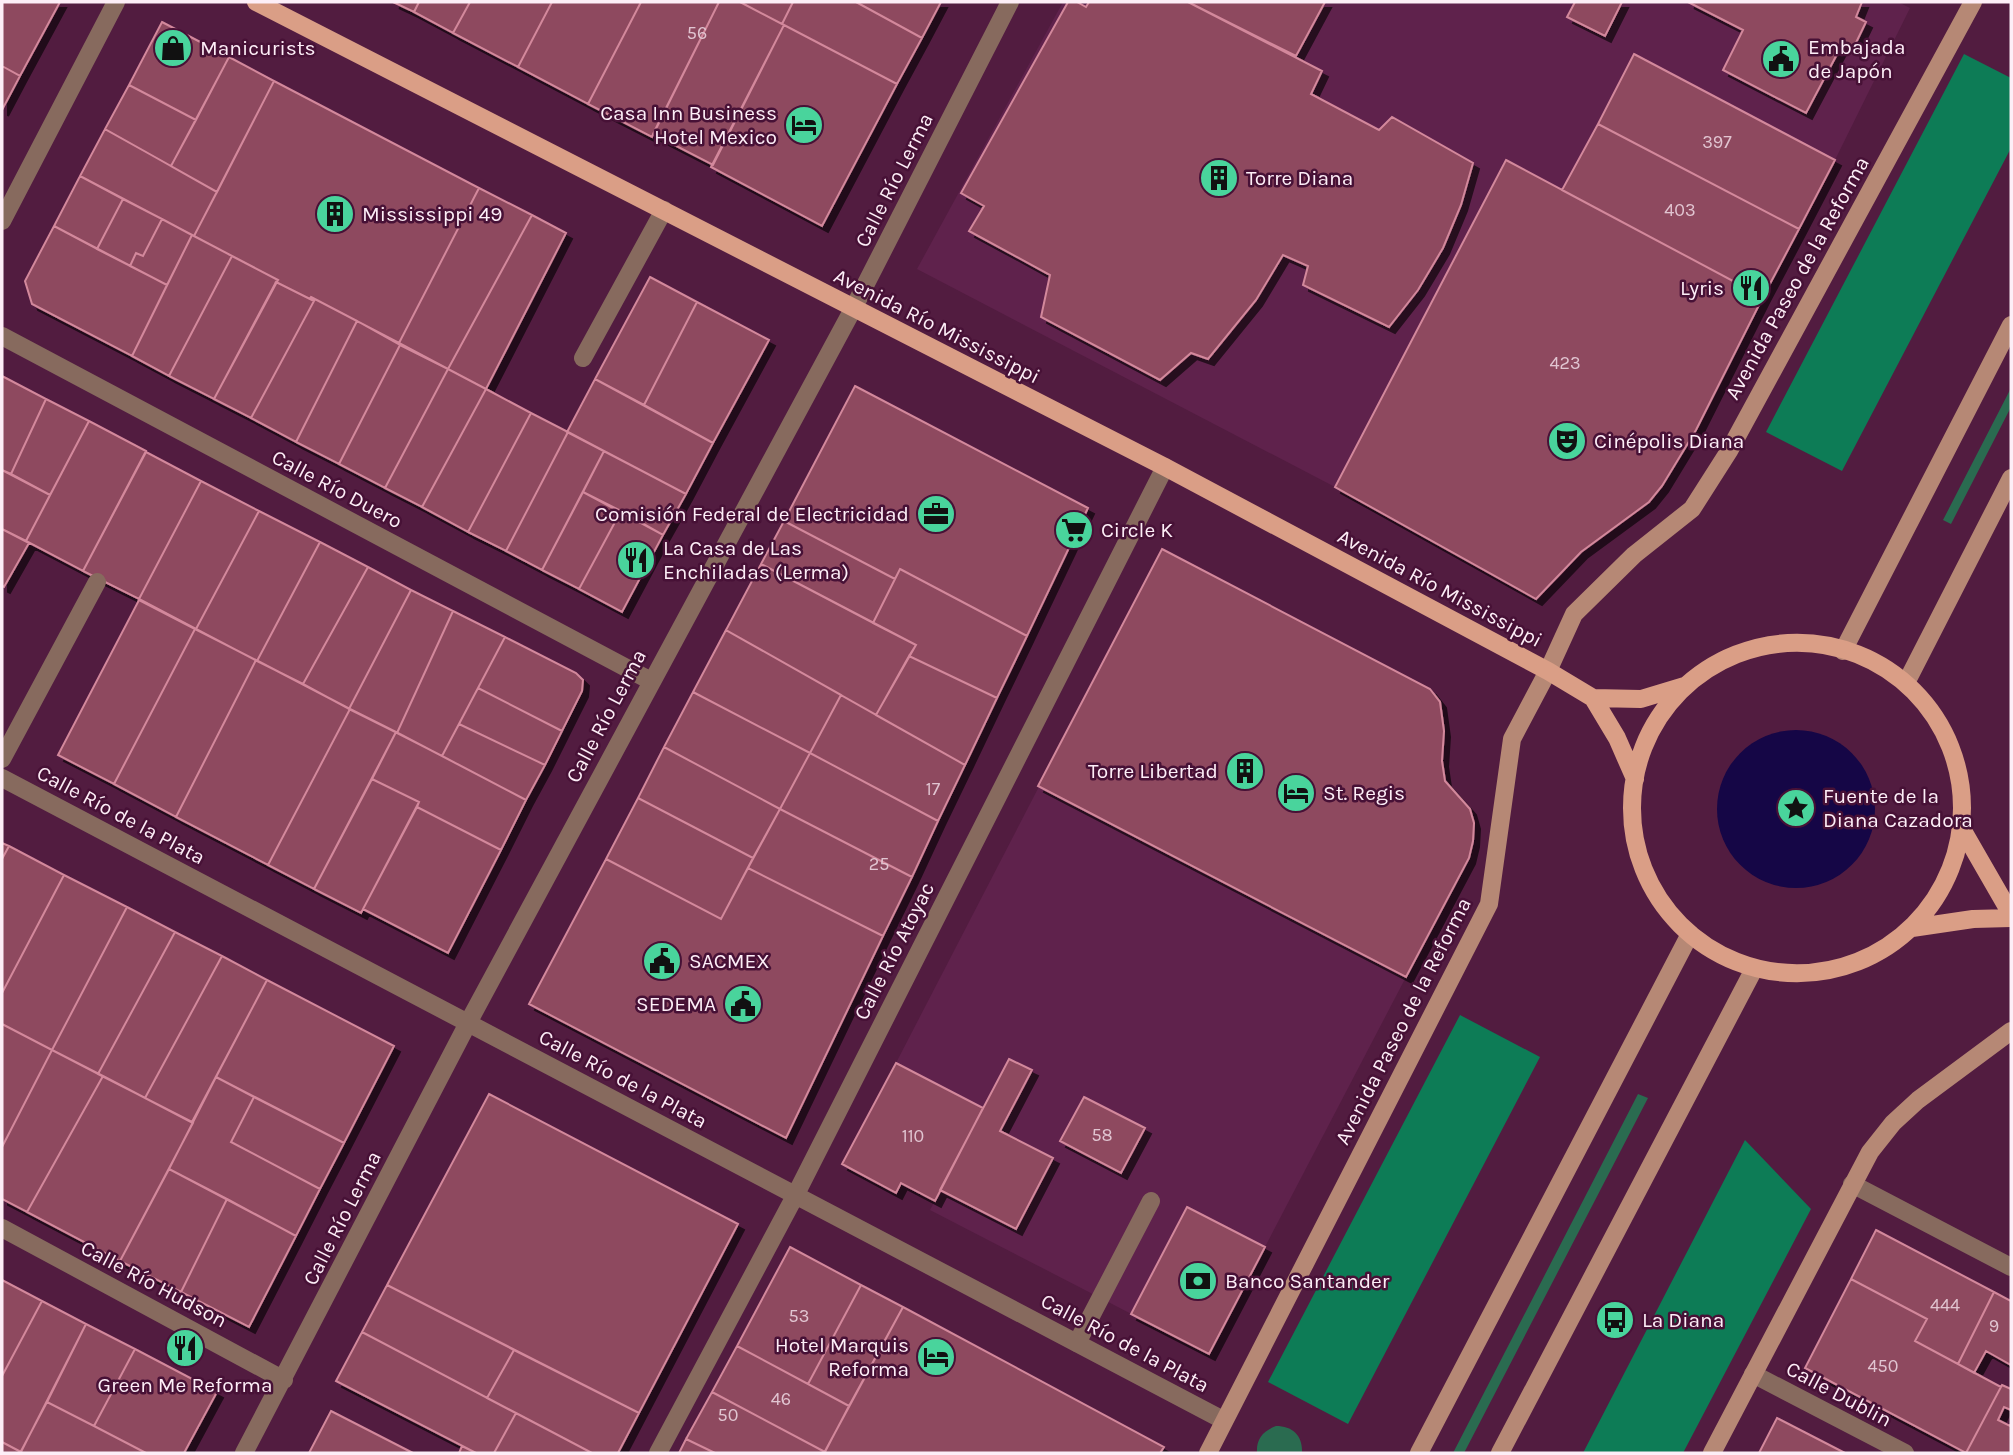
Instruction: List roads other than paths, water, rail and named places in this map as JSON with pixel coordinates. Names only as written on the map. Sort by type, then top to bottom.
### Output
[{"type":"main road","name":"Avenida Río Mississippi","points":[[256,2],[1165,467],[1548,671],[1593,698],[1617,738],[1635,779]]},
{"type":"main road","points":[[1814,643],[1843,650],[1865,656],[1906,683],[1942,726],[1961,776],[1962,829],[1946,883],[1912,928],[1865,960],[1810,974],[1754,969],[1703,947],[1662,908],[1637,857],[1630,801],[1643,746],[1670,701],[1711,666],[1760,646],[1814,643]]},
{"type":"main road","name":"Avenida Río Mississippi","points":[[1593,698],[1641,699],[1691,684]]},
{"type":"main road","points":[[1912,928],[2011,916],[1962,829]]},
{"type":"street","points":[[2,221],[116,2]]},
{"type":"street","name":"Calle Río Lerma","points":[[244,1453],[468,1023],[853,309],[1010,2]]},
{"type":"street","name":"Avenida Paseo de la Reforma","points":[[1208,1453],[1489,904],[1511,739],[1548,671],[1574,614],[1634,555],[1692,509],[1729,451],[1973,2]]},
{"type":"street","points":[[583,358],[664,210]]},
{"type":"street","points":[[1843,650],[2011,325]]},
{"type":"street","name":"Calle Río Duero","points":[[2,336],[651,681]]},
{"type":"street","name":"Calle Río Atoyac","points":[[658,1453],[795,1196],[1165,467]]},
{"type":"street","points":[[1906,683],[2011,478]]},
{"type":"street","points":[[2,759],[97,582]]},
{"type":"street","name":"Calle Río de la Plata","points":[[2,778],[1223,1420]]},
{"type":"street","points":[[1419,1453],[1689,934]]},
{"type":"street","points":[[1500,1453],[1754,969]]},
{"type":"street","points":[[1712,1453],[1870,1152],[1893,1123],[1918,1100],[2011,1031]]},
{"type":"street","points":[[1852,1184],[2011,1267]]},
{"type":"street","points":[[1077,1343],[1151,1201]]},
{"type":"street","name":"Calle Río Hudson","points":[[2,1228],[284,1380]]},
{"type":"street","name":"Calle Dublin","points":[[1753,1374],[1905,1453]]},
{"type":"place","name":"Manicurists","points":[[173,48]]},
{"type":"place","name":"Embajada de Japón","points":[[1781,59]]},
{"type":"place","name":"Casa Inn Business Hotel Mexico","points":[[804,125]]},
{"type":"place","name":"Torre Diana","points":[[1219,178]]},
{"type":"place","name":"Mississippi 49","points":[[335,214]]},
{"type":"place","name":"Lyris","points":[[1751,288]]},
{"type":"place","name":"Cinépolis Diana","points":[[1567,441]]},
{"type":"place","name":"Comisión Federal de Electricidad","points":[[936,514]]},
{"type":"place","name":"Circle K","points":[[1074,530]]},
{"type":"place","name":"La Casa de Las Enchiladas (Lerma)","points":[[636,560]]},
{"type":"place","name":"Torre Libertad","points":[[1245,771]]},
{"type":"place","name":"St. Regis","points":[[1296,793]]},
{"type":"place","name":"Fuente de la Diana Cazadora","points":[[1796,808]]},
{"type":"place","name":"SACMEX","points":[[662,961]]},
{"type":"place","name":"SEDEMA","points":[[743,1004]]},
{"type":"place","name":"Banco Santander","points":[[1198,1281]]},
{"type":"place","name":"La Diana","points":[[1615,1320]]},
{"type":"place","name":"Green Me Reforma","points":[[185,1348]]},
{"type":"place","name":"Hotel Marquis Reforma","points":[[936,1357]]}]
